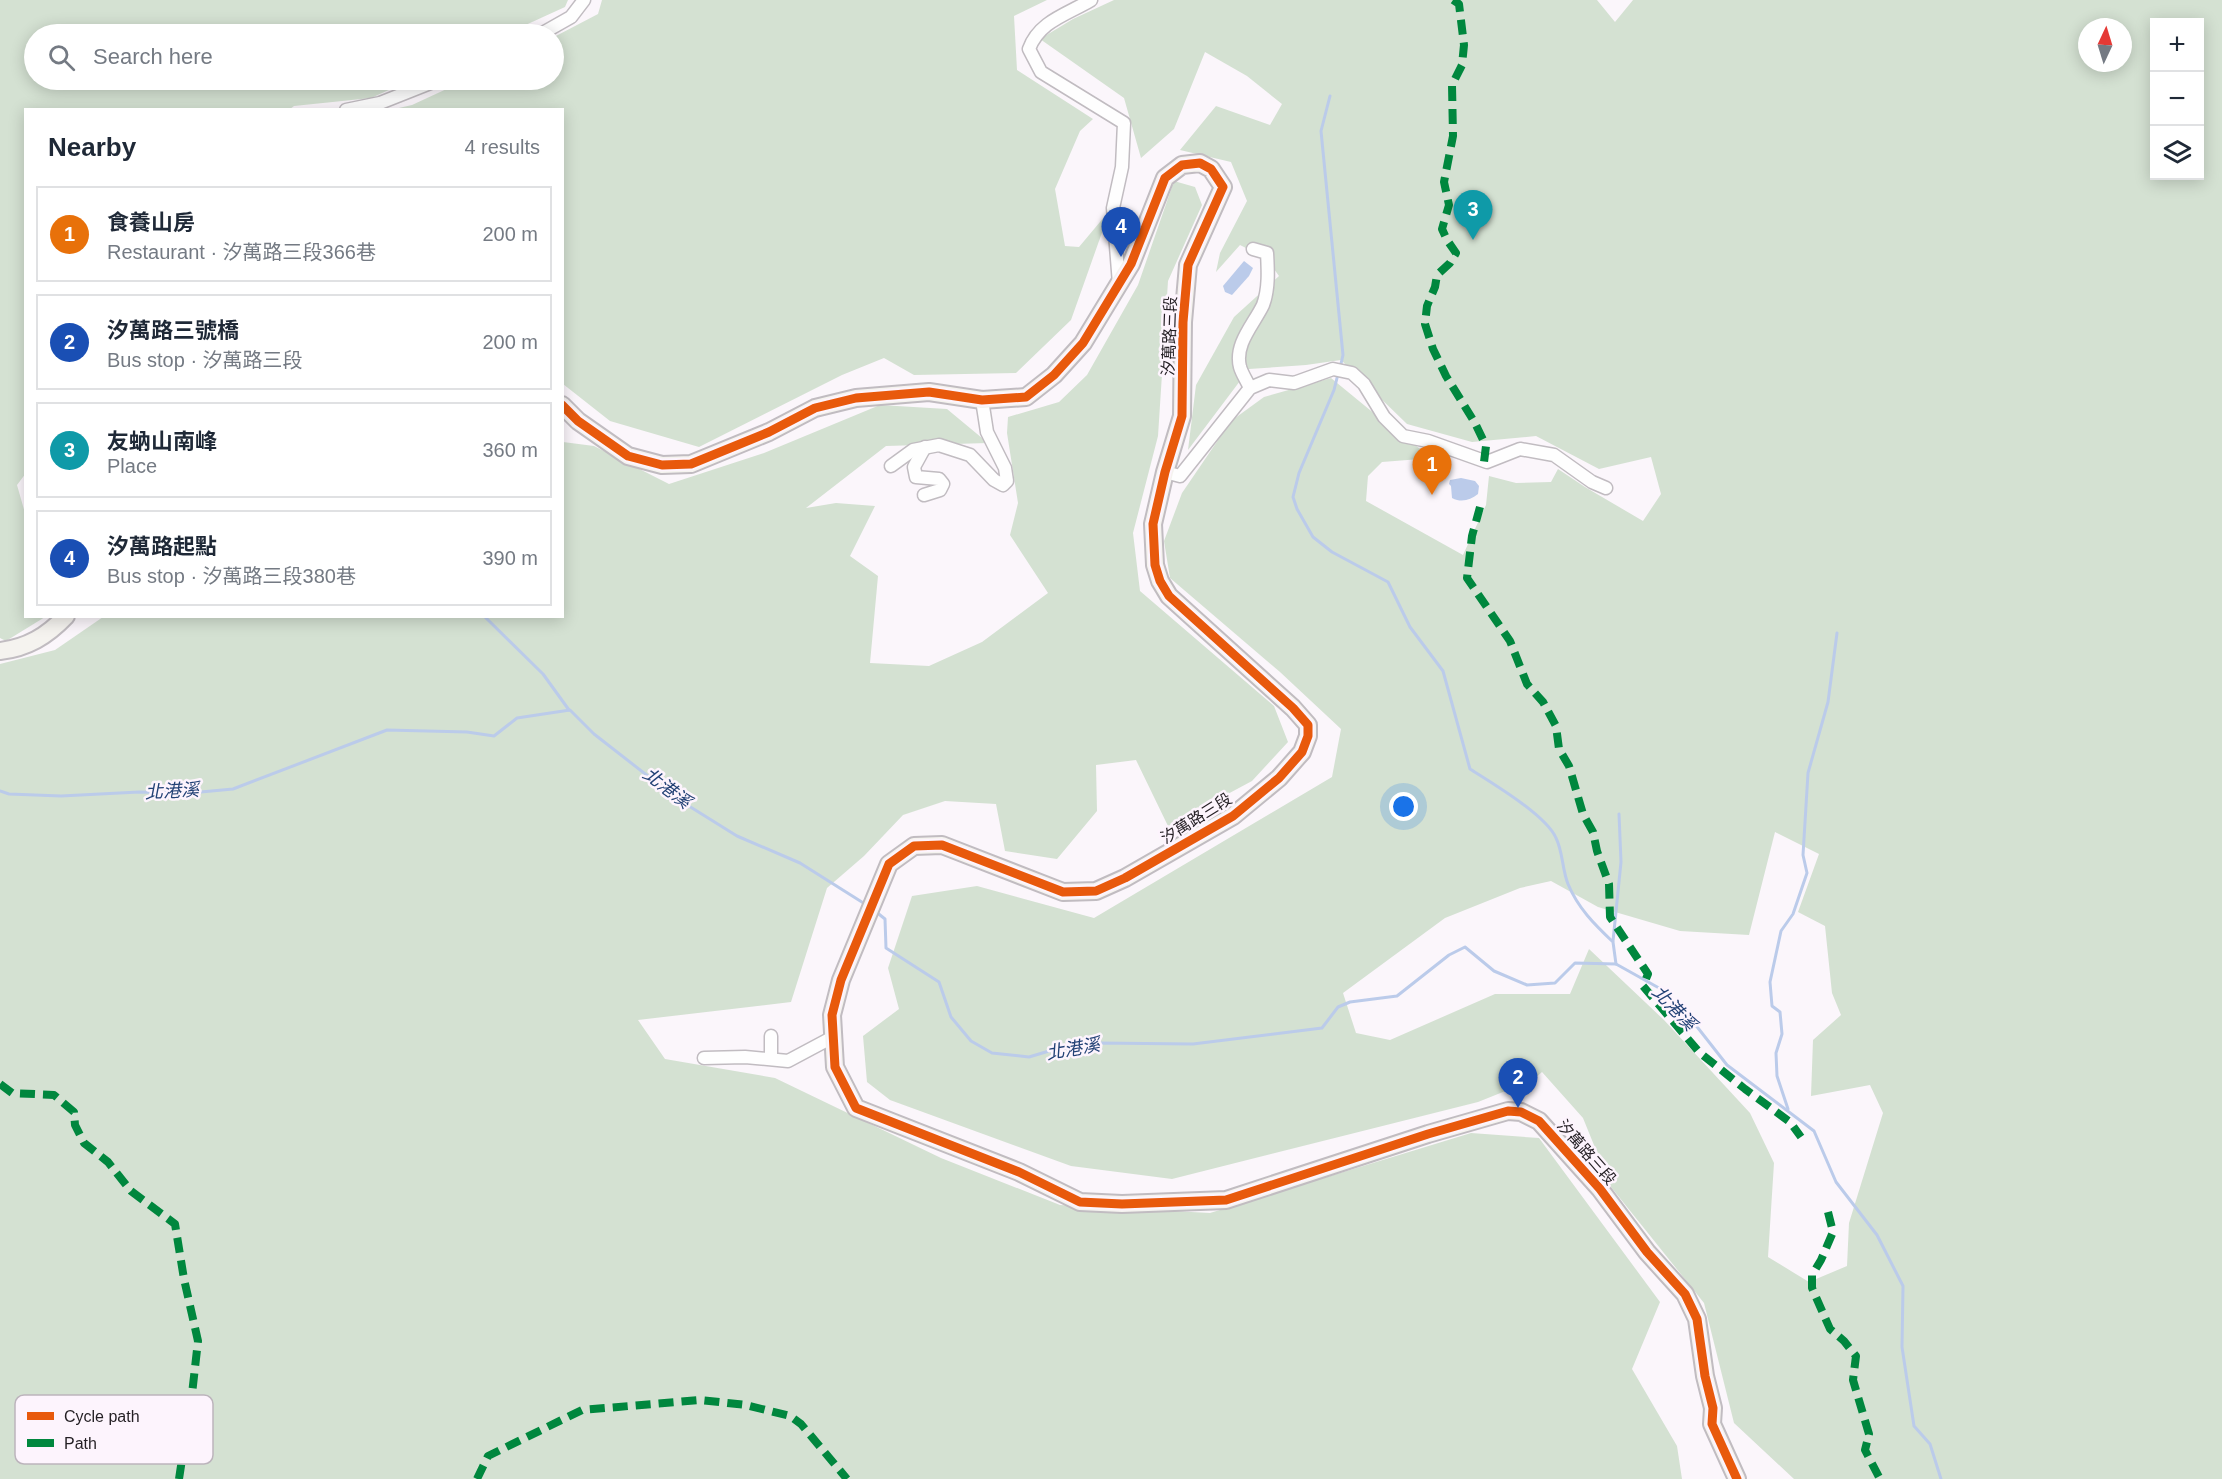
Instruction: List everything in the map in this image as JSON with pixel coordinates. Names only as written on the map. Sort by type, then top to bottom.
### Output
[{"type":"street","points":[[559,24],[571,17],[584,0]]},
{"type":"street","points":[[1091,0],[1048,23],[1033,39],[1029,49],[1041,72],[1124,123],[1122,167],[1113,208],[1119,285]]},
{"type":"street","points":[[356,108],[380,103],[413,90]]},
{"type":"street","name":"汐萬路三段","points":[[564,407],[578,421],[628,456],[662,465],[691,464],[769,432],[815,408],[856,398],[929,392],[982,400],[1026,397],[1054,375],[1083,343],[1131,264],[1165,178],[1182,165],[1200,163],[1211,170],[1223,187],[1188,265],[1183,322],[1182,416],[1165,472],[1153,524],[1155,565],[1160,581],[1169,596],[1293,708],[1308,725],[1308,736],[1302,752],[1279,778],[1233,816],[1125,878],[1096,891],[1063,892],[942,845],[914,846],[889,864],[841,980],[832,1015],[835,1067],[856,1108],[1019,1172],[1080,1202],[1122,1204],[1226,1200],[1428,1134],[1508,1111],[1521,1112],[1539,1121],[1600,1189],[1647,1252],[1684,1294],[1697,1319],[1705,1377],[1713,1408],[1712,1424],[1737,1479]]},
{"type":"street","points":[[1250,388],[1240,366],[1239,354],[1263,303],[1268,284],[1267,253],[1253,249]]},
{"type":"street","points":[[1165,472],[1180,476],[1250,388],[1269,380],[1294,383],[1333,369],[1352,373],[1364,384],[1384,417],[1403,436],[1428,441],[1487,462],[1520,449],[1554,455],[1592,482],[1606,488]]},
{"type":"street","points":[[891,466],[913,450],[939,445],[970,454],[994,480],[1003,485],[1007,481],[1005,468],[987,432],[982,400]]},
{"type":"street","points":[[924,495],[940,489],[943,484],[939,479],[916,477],[914,467],[925,447]]},
{"type":"street","points":[[0,651],[30,645],[52,631],[64,618]]},
{"type":"street","points":[[771,1036],[771,1058]]},
{"type":"street","points":[[704,1058],[771,1058],[788,1061],[833,1037]]},
{"type":"green space","points":[[0,0],[568,0],[565,7],[528,24],[24,24],[24,90],[389,90],[371,98],[291,108],[24,108],[24,476],[17,485],[24,510],[24,618],[43,618],[6,641],[0,638]]},
{"type":"green space","points":[[602,0],[1047,0],[1014,16],[1017,70],[1093,119],[1080,131],[1055,189],[1065,246],[1079,247],[1110,210],[1071,320],[1016,373],[914,375],[884,358],[842,375],[699,447],[610,421],[564,385],[564,108],[399,108],[412,105],[444,90],[564,90],[564,32],[598,14]]},
{"type":"green space","points":[[1114,0],[1597,0],[1615,22],[1633,0],[2222,0],[2222,1479],[1794,1479],[1734,1423],[1704,1303],[1611,1187],[1583,1118],[1542,1072],[1533,1080],[1478,1102],[1172,1179],[1071,1166],[890,1100],[867,1082],[863,1036],[899,1009],[888,968],[912,896],[977,886],[1094,918],[1332,777],[1341,729],[1280,672],[1170,578],[1164,541],[1182,493],[1231,421],[1264,397],[1331,378],[1398,433],[1433,458],[1382,462],[1368,476],[1366,501],[1463,555],[1486,505],[1489,476],[1516,483],[1551,482],[1558,469],[1643,521],[1661,494],[1651,457],[1599,469],[1536,436],[1472,442],[1407,424],[1341,360],[1249,369],[1188,450],[1196,385],[1234,317],[1279,276],[1266,258],[1240,245],[1216,272],[1220,253],[1247,201],[1231,162],[1180,150],[1216,106],[1270,125],[1282,104],[1247,76],[1205,52],[1174,129],[1141,158],[1124,98],[1040,39],[1073,19]],"holes":[[[1775,832],[1819,854],[1798,912],[1825,926],[1832,993],[1841,1015],[1813,1040],[1811,1096],[1870,1085],[1883,1113],[1849,1223],[1847,1266],[1809,1282],[1768,1257],[1774,1163],[1750,1113],[1664,1020],[1589,949],[1570,994],[1495,994],[1390,1040],[1356,1033],[1343,993],[1445,918],[1520,888],[1551,881],[1598,907],[1680,931],[1749,935]]]},
{"type":"green space","points":[[1174,181],[1195,187],[1202,205],[1168,281],[1158,436],[1133,533],[1140,591],[1274,706],[1288,742],[1252,781],[1168,826],[1136,760],[1096,765],[1097,811],[1057,859],[1005,851],[996,804],[945,801],[903,815],[864,856],[827,888],[791,1002],[638,1020],[665,1059],[775,1078],[941,1158],[1060,1205],[1210,1213],[1471,1133],[1539,1138],[1660,1302],[1632,1369],[1677,1446],[1682,1479],[0,1479],[0,664],[55,650],[102,618],[564,618],[564,442],[594,446],[669,484],[764,453],[880,405],[947,409],[988,443],[886,446],[806,508],[836,503],[875,506],[850,556],[878,576],[870,663],[929,666],[982,642],[1048,593],[1010,535],[1018,503],[1007,433],[1008,417],[1059,402],[1087,375],[1138,285]]},
{"type":"water","points":[[1244,261],[1253,268],[1249,276],[1232,295],[1225,292],[1223,286]]},
{"type":"water","points":[[1461,478],[1475,481],[1479,486],[1478,494],[1466,500],[1452,498],[1450,480]]},
{"type":"waterway","points":[[1330,96],[1321,131],[1343,355],[1340,368]]},
{"type":"waterway","points":[[1338,374],[1334,390],[1299,473],[1293,497],[1297,509],[1313,537],[1332,552],[1388,582],[1410,627],[1443,671],[1470,769],[1518,800],[1550,829],[1558,843],[1572,893],[1587,915],[1613,942],[1616,964]]},
{"type":"waterway","points":[[486,618],[543,674],[569,710]]},
{"type":"waterway","points":[[1788,1109],[1777,1076],[1776,1053],[1782,1034],[1780,1012],[1772,1006],[1770,982],[1781,931],[1793,914],[1807,873],[1803,855],[1808,773],[1828,702],[1837,633]]},
{"type":"waterway","name":"北港溪","points":[[0,791],[9,794],[61,796],[139,792],[190,793],[233,789],[387,730],[467,732],[494,736],[517,718],[570,710],[594,734],[676,798],[737,836],[800,863],[865,904]]},
{"type":"waterway","points":[[1613,941],[1621,862],[1619,814]]},
{"type":"waterway","name":"北港溪","points":[[875,911],[885,919],[886,948],[939,982],[951,1017],[971,1041],[992,1053],[1029,1057],[1049,1051],[1097,1043],[1193,1044],[1322,1028],[1338,1007],[1350,1002],[1397,996],[1449,955],[1465,947],[1494,971],[1527,985],[1555,983],[1575,963],[1616,964],[1659,988],[1698,1028],[1727,1065],[1814,1131],[1836,1182],[1877,1235],[1903,1286],[1902,1347],[1914,1426],[1930,1444],[1941,1479]]},
{"type":"marked path","points":[[1453,0],[1459,4],[1464,45],[1462,65],[1452,85],[1453,136],[1444,182],[1449,205],[1442,229],[1456,253],[1450,263],[1437,275],[1427,306],[1425,324],[1433,349],[1446,376],[1475,423],[1486,446],[1484,462]]},
{"type":"marked path","points":[[1480,507],[1472,536],[1467,578],[1510,641],[1527,684],[1543,702],[1556,726],[1559,749],[1569,766],[1583,814],[1593,832],[1609,884],[1610,917],[1648,974],[1643,986],[1699,1052],[1790,1122],[1801,1137]]},
{"type":"marked path","points":[[0,1084],[12,1093],[54,1095],[74,1112],[75,1125],[84,1143],[108,1162],[131,1191],[175,1224],[198,1341],[192,1395]]},
{"type":"marked path","points":[[1828,1212],[1833,1232],[1812,1275],[1812,1288],[1830,1329],[1856,1356],[1853,1380],[1869,1434],[1865,1450],[1880,1479]]},
{"type":"marked path","points":[[477,1479],[488,1456],[582,1410],[700,1400],[746,1405],[790,1416],[801,1424],[847,1479]]},
{"type":"marked path","points":[[179,1479],[181,1464]]},
{"type":"cycle path","points":[[564,407],[578,421],[628,456],[662,465],[691,464],[769,432],[815,408],[856,398],[929,392],[982,400],[1026,397],[1054,375],[1083,343],[1131,264],[1165,178],[1182,165],[1200,163],[1211,169],[1223,187],[1188,265],[1183,322],[1182,416],[1165,472],[1153,524],[1155,565],[1160,581],[1169,596],[1293,708],[1308,725],[1308,736],[1302,752],[1279,778],[1233,816],[1125,878],[1096,891],[1063,892],[942,845],[914,846],[889,864],[841,980],[832,1015],[835,1067],[856,1108],[1019,1172],[1080,1202],[1122,1204],[1226,1200],[1428,1134],[1508,1111],[1521,1112],[1539,1121],[1600,1189],[1647,1252],[1685,1294],[1697,1319],[1705,1376],[1713,1408],[1712,1424],[1737,1479]]},
{"type":"place","name":"友蚋山南峰","points":[[1473,240]]},
{"type":"place","name":"汐萬路起點","points":[[1121,257]]},
{"type":"place","name":"食養山房","points":[[1432,495]]},
{"type":"place","name":"汐萬路三號橋","points":[[1518,1108]]}]
